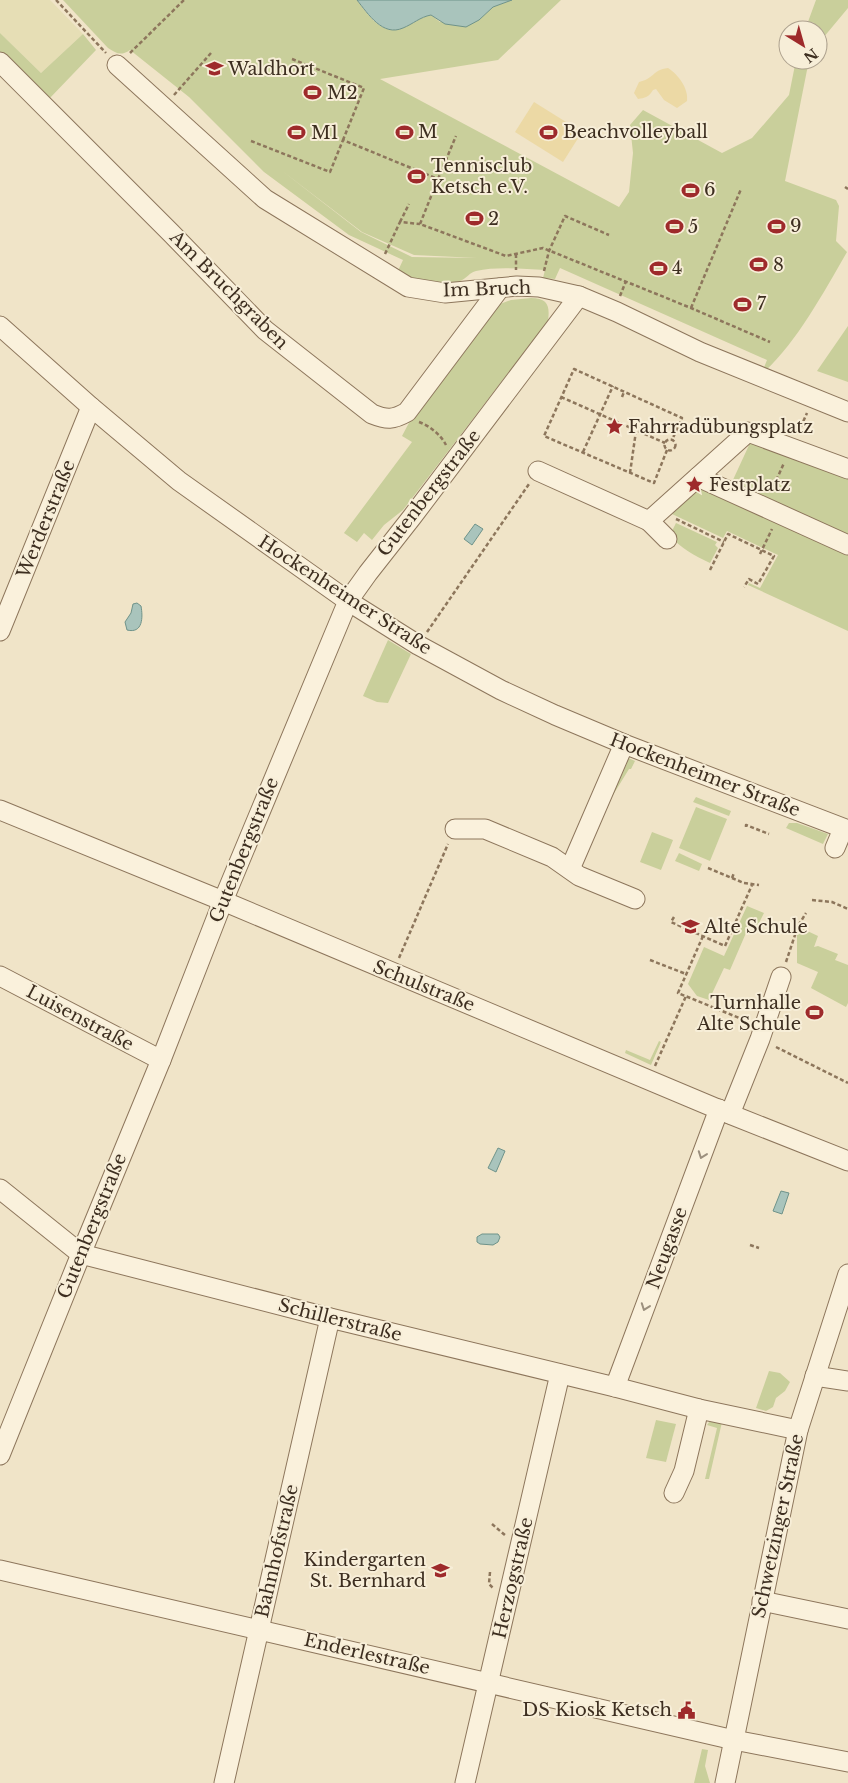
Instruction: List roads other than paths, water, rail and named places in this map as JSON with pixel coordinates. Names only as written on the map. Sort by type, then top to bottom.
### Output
[{"type":"street","name":"Am Bruchgraben","points":[[0,62],[265,330],[372,414],[383,419],[396,418],[408,412],[500,288]]},
{"type":"street","name":"Im Bruch","points":[[118,65],[265,199],[408,287],[446,293],[517,286],[539,287],[579,296],[700,352],[848,412]]},
{"type":"street","name":"Gutenbergstraße","points":[[0,1455],[161,1060],[223,901],[361,568],[412,517],[579,296]]},
{"type":"street","name":"Hockenheimer Straße","points":[[0,326],[178,481],[348,601],[418,646],[501,690],[555,715],[624,744],[846,830]]},
{"type":"street","name":"Werderstraße","points":[[1,626],[91,407]]},
{"type":"street","points":[[654,516],[748,432],[848,469]]},
{"type":"street","points":[[538,471],[654,516],[667,539]]},
{"type":"street","points":[[698,477],[848,545]]},
{"type":"street","points":[[570,869],[624,744]]},
{"type":"street","name":"Schulstraße","points":[[0,810],[223,901],[724,1112],[848,1161]]},
{"type":"street","points":[[455,829],[485,829],[552,857],[579,876],[635,899]]},
{"type":"street","points":[[835,848],[846,830]]},
{"type":"street","name":"Luisenstraße","points":[[0,976],[161,1060]]},
{"type":"street","name":"Neugasse","points":[[615,1387],[724,1112],[762,1033],[781,977]]},
{"type":"street","name":"Schillerstraße","points":[[0,1189],[81,1254],[330,1318],[699,1409],[798,1430]]},
{"type":"street","name":"Schwetzinger Straße","points":[[725,1783],[798,1430],[848,1274]]},
{"type":"street","name":"Bahnhofstraße","points":[[224,1783],[330,1318]]},
{"type":"street","name":"Herzogstraße","points":[[465,1783],[560,1374]]},
{"type":"street","points":[[815,1376],[848,1381]]},
{"type":"street","points":[[674,1493],[684,1471],[699,1409]]},
{"type":"street","name":"Enderlestraße","points":[[0,1570],[734,1740],[848,1762]]},
{"type":"street","points":[[762,1601],[848,1619]]},
{"type":"water","points":[[357,0],[512,0],[493,7],[479,20],[466,27],[445,24],[431,15],[396,30],[383,27],[377,23]]},
{"type":"water","points":[[475,524],[483,529],[472,545],[464,539]]},
{"type":"water","points":[[137,603],[141,606],[141,624],[132,631],[127,630],[125,622],[131,613],[133,604]]},
{"type":"water","points":[[498,1148],[505,1151],[496,1172],[488,1168]]},
{"type":"water","points":[[781,1191],[789,1193],[782,1214],[773,1211]]},
{"type":"water","points":[[482,1234],[498,1234],[500,1237],[498,1242],[493,1245],[480,1244],[477,1242],[477,1237]]},
{"type":"place","name":"Waldhort","points":[[214,69]]},
{"type":"place","name":"M2","points":[[313,93]]},
{"type":"place","name":"M","points":[[404,132]]},
{"type":"place","name":"Beachvolleyball","points":[[549,132]]},
{"type":"place","name":"M1","points":[[297,133]]},
{"type":"place","name":"Tennisclub Ketsch e.V.","points":[[417,176]]},
{"type":"place","name":"6","points":[[690,190]]},
{"type":"place","name":"2","points":[[474,219]]},
{"type":"place","name":"9","points":[[776,226]]},
{"type":"place","name":"5","points":[[674,227]]},
{"type":"place","name":"8","points":[[759,265]]},
{"type":"place","name":"4","points":[[658,268]]},
{"type":"place","name":"7","points":[[743,304]]},
{"type":"place","name":"Fahrradübungsplatz","points":[[614,427]]},
{"type":"place","name":"Festplatz","points":[[695,485]]},
{"type":"place","name":"Alte Schule","points":[[690,927]]},
{"type":"place","name":"Turnhalle Alte Schule","points":[[815,1013]]},
{"type":"place","name":"Kindergarten St. Bernhard","points":[[440,1570]]},
{"type":"place","name":"DS Kiosk Ketsch","points":[[686,1710]]}]
